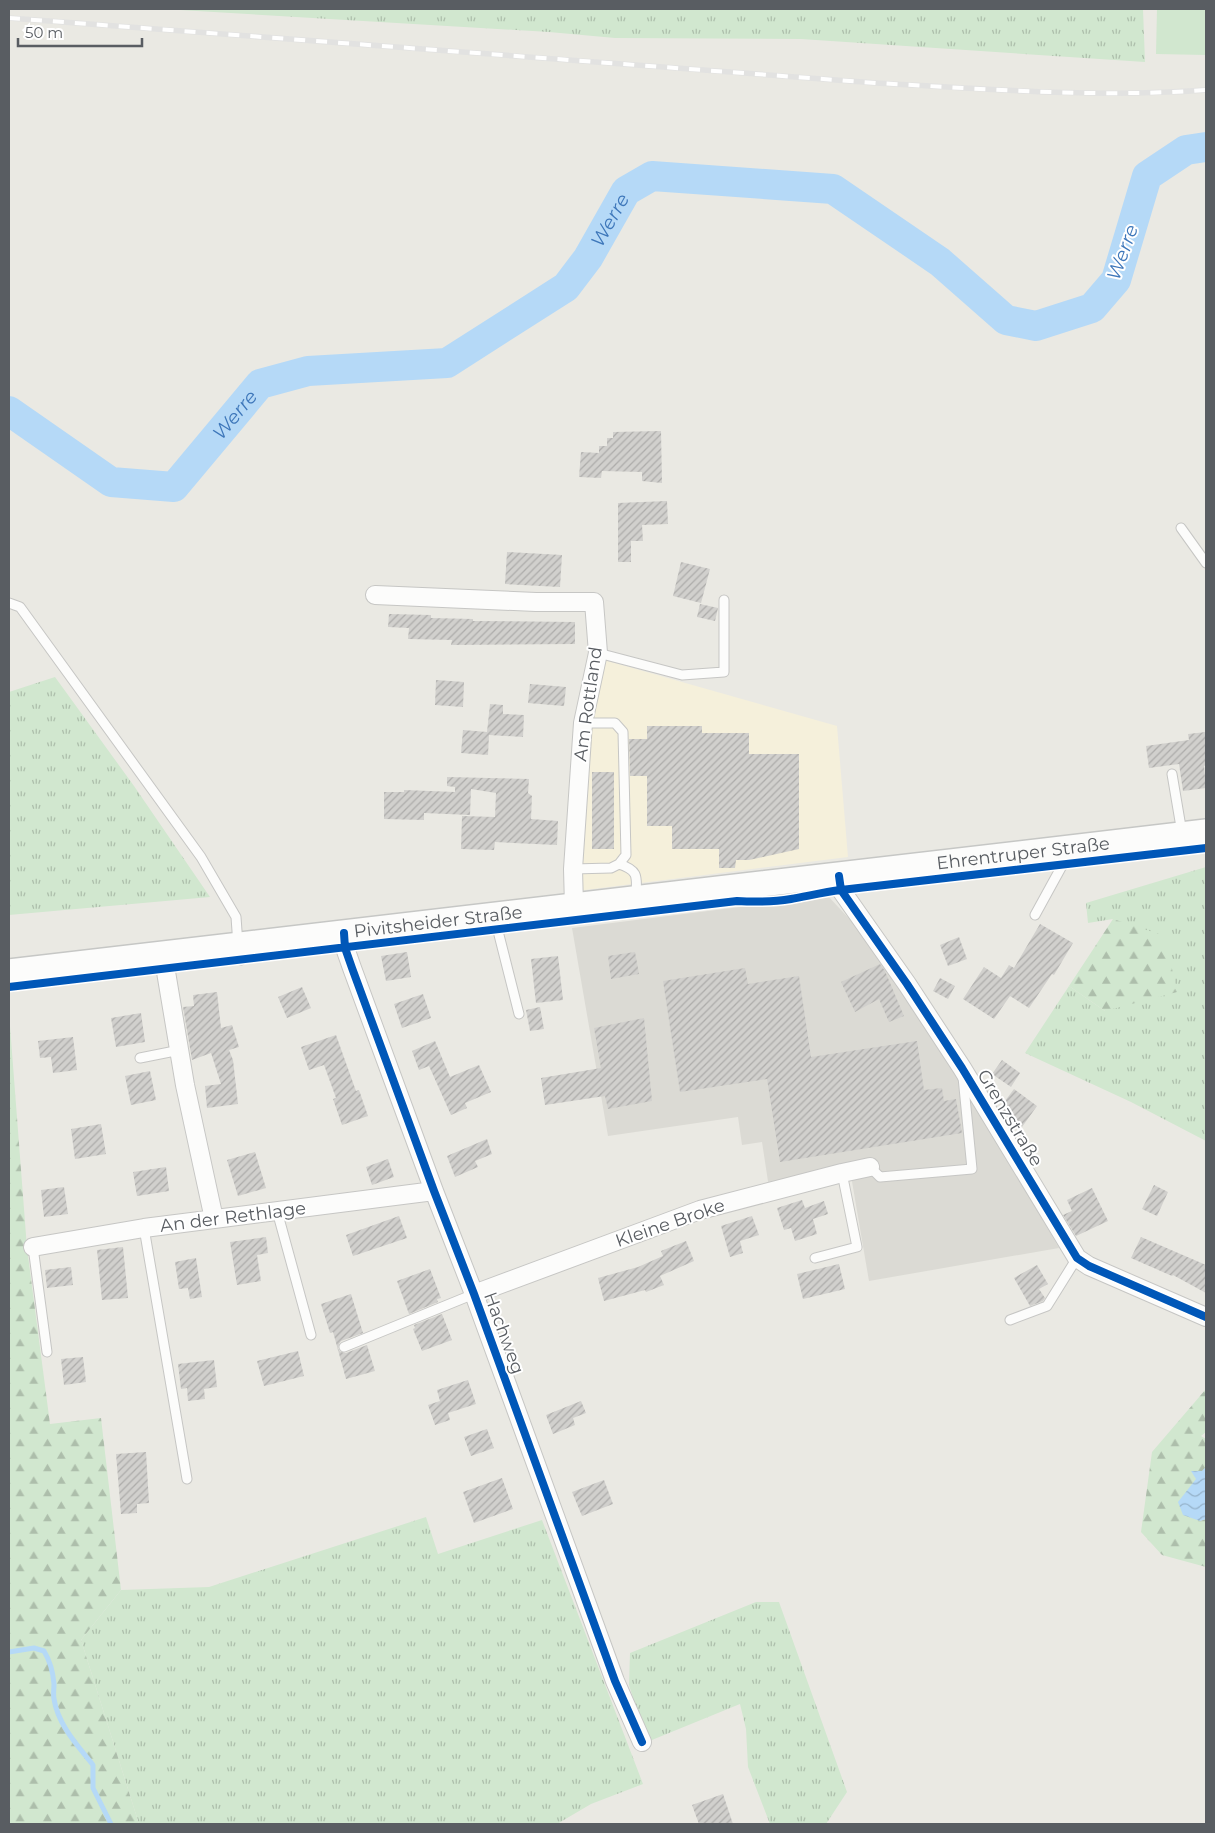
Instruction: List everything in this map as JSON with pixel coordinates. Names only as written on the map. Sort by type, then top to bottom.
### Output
[{"type":"main road","name":"Ehrentruper Straße","points":[[839,876],[1194,834]]},
{"type":"main road","name":"Pivitsheider Straße","points":[[9,972],[163,954],[240,953],[344,933],[496,915],[575,913],[636,899],[839,876]]},
{"type":"street","name":"Am Rottland","points":[[375,595],[536,602],[594,602],[598,653],[584,723],[573,869],[575,913]]},
{"type":"street","name":"Grenzstraße","points":[[839,876],[841,890],[962,1068],[1077,1258],[1089,1266],[1206,1317]]},
{"type":"street","name":"Hachweg","points":[[344,933],[345,948],[434,1191],[474,1294],[615,1682],[642,1742]]},
{"type":"street","points":[[163,954],[185,1085],[214,1219]]},
{"type":"street","name":"Kleine Broke","points":[[474,1294],[700,1210],[842,1172],[870,1167]]},
{"type":"street","name":"An der Rethlage","points":[[33,1248],[144,1228],[434,1191]]},
{"type":"lane","points":[[1181,528],[1206,563]]},
{"type":"lane","points":[[598,653],[682,675],[724,672],[724,600]]},
{"type":"lane","points":[[9,603],[20,607],[201,857],[236,917],[240,953]]},
{"type":"lane","points":[[573,869],[611,868],[620,864],[626,855],[623,732],[615,723],[584,723]]},
{"type":"lane","points":[[1172,774],[1194,834]]},
{"type":"lane","points":[[1035,915],[1063,864],[1063,849]]},
{"type":"lane","points":[[620,864],[631,868],[636,874],[636,899]]},
{"type":"lane","points":[[496,915],[519,1014]]},
{"type":"lane","points":[[140,1058],[180,1050]]},
{"type":"lane","points":[[870,1167],[880,1177],[972,1168],[962,1068]]},
{"type":"lane","points":[[815,1258],[857,1247],[842,1172]]},
{"type":"lane","points":[[277,1211],[311,1335]]},
{"type":"lane","points":[[144,1228],[187,1478]]},
{"type":"lane","points":[[33,1248],[47,1352]]},
{"type":"lane","points":[[1010,1320],[1047,1306],[1077,1258]]},
{"type":"lane","points":[[344,1347],[474,1294]]},
{"type":"shaded area","points":[[590,656],[837,726],[848,857],[569,892]]},
{"type":"shaded area","points":[[828,896],[881,953],[973,1100],[1059,1248],[869,1281],[849,1164],[769,1188],[762,1142],[742,1145],[738,1117],[608,1136],[572,928]]},
{"type":"green space","points":[[163,9],[1143,9],[1145,62],[801,39],[615,38],[549,32]]},
{"type":"green space","points":[[1157,9],[1206,9],[1206,55],[1156,54]]},
{"type":"green space","points":[[55,677],[134,786],[210,897],[9,915],[9,692]]},
{"type":"green space","points":[[1206,867],[1206,1141],[1131,1102],[1025,1053],[1069,986],[1105,1011],[1113,919],[1088,923],[1086,903]]},
{"type":"green space","points":[[1113,919],[1165,936],[1177,992],[1105,1011],[1069,986]]},
{"type":"green space","points":[[9,1013],[27,1248],[50,1424],[101,1418],[121,1590],[81,1640],[139,1824],[9,1824]]},
{"type":"green space","points":[[1206,1389],[1206,1432],[1201,1436],[1206,1439],[1206,1467],[1196,1478],[1200,1521],[1206,1519],[1206,1567],[1162,1555],[1141,1532],[1152,1452]]},
{"type":"green space","points":[[426,1517],[438,1554],[542,1520],[643,1784],[591,1804],[557,1824],[139,1824],[81,1640],[121,1590],[209,1587]]},
{"type":"green space","points":[[756,1602],[779,1602],[847,1792],[826,1824],[770,1824],[748,1767],[746,1729],[740,1704],[647,1742],[629,1685],[630,1653]]},
{"type":"water","points":[[1206,1467],[1206,1519],[1200,1521],[1183,1515],[1178,1502],[1196,1479],[1191,1471],[1202,1471]]},
{"type":"building","points":[[661,431],[662,483],[642,481],[642,472],[602,471],[601,478],[579,477],[581,452],[599,453],[599,446],[607,446],[607,438],[613,438],[613,432]]},
{"type":"building","points":[[667,501],[668,524],[642,525],[643,541],[631,541],[631,562],[618,562],[618,503]]},
{"type":"building","points":[[507,552],[562,555],[560,587],[505,584]]},
{"type":"building","points":[[681,562],[710,569],[701,603],[673,596]]},
{"type":"building","points":[[700,604],[718,608],[715,621],[697,617]]},
{"type":"building","points":[[389,614],[431,615],[431,618],[473,619],[473,621],[575,622],[575,644],[451,645],[452,640],[408,639],[409,628],[388,627]]},
{"type":"building","points":[[436,680],[464,682],[463,707],[435,705]]},
{"type":"building","points":[[530,684],[566,687],[564,706],[528,703]]},
{"type":"building","points":[[490,704],[503,705],[503,714],[524,715],[523,737],[489,735],[488,755],[461,753],[463,730],[487,732]]},
{"type":"building","points":[[647,726],[702,726],[702,733],[749,733],[749,754],[799,754],[799,849],[749,860],[736,860],[735,868],[719,868],[719,849],[672,849],[672,826],[647,826],[647,776],[630,776],[629,739],[647,739]]},
{"type":"building","points":[[1206,732],[1206,765],[1204,766],[1206,788],[1183,791],[1179,764],[1149,768],[1146,746],[1189,740],[1188,734]]},
{"type":"building","points":[[592,772],[614,772],[614,849],[592,849]]},
{"type":"building","points":[[447,777],[529,779],[528,793],[532,796],[531,819],[558,821],[557,845],[495,842],[494,850],[461,849],[462,816],[495,817],[496,793],[471,789],[470,815],[424,813],[424,820],[384,819],[384,792],[404,792],[404,790],[455,792],[455,787],[447,786]]},
{"type":"building","points":[[1040,924],[1073,943],[1054,975],[1052,974],[1029,1008],[1010,996],[994,1019],[963,999],[984,967],[1001,978],[1009,965],[1014,968]]},
{"type":"building","points":[[959,937],[967,959],[948,966],[940,945]]},
{"type":"building","points":[[407,952],[411,977],[386,981],[381,956]]},
{"type":"building","points":[[635,952],[639,974],[611,979],[608,956]]},
{"type":"building","points":[[558,956],[563,1000],[536,1003],[531,959]]},
{"type":"building","points":[[880,964],[885,971],[904,1016],[889,1022],[879,999],[855,1012],[841,982]]},
{"type":"building","points":[[745,968],[748,984],[799,976],[811,1057],[917,1041],[924,1090],[942,1088],[944,1101],[956,1099],[962,1133],[780,1162],[767,1079],[680,1092],[663,981]]},
{"type":"building","points":[[940,978],[955,986],[948,999],[933,991]]},
{"type":"building","points":[[302,987],[311,1008],[287,1018],[278,997]]},
{"type":"building","points":[[217,992],[221,1028],[232,1025],[239,1047],[229,1050],[233,1060],[238,1104],[207,1108],[205,1086],[221,1084],[211,1053],[192,1060],[183,1007],[194,1006],[193,995]]},
{"type":"building","points":[[423,994],[431,1018],[402,1028],[394,1004]]},
{"type":"building","points":[[540,1007],[544,1029],[530,1031],[526,1010]]},
{"type":"building","points":[[141,1013],[145,1042],[116,1047],[111,1018]]},
{"type":"building","points":[[644,1018],[652,1101],[608,1109],[605,1096],[545,1105],[541,1078],[601,1068],[594,1028]]},
{"type":"building","points":[[336,1035],[356,1091],[359,1090],[368,1116],[342,1125],[333,1099],[336,1098],[324,1065],[309,1070],[301,1047]]},
{"type":"building","points":[[73,1037],[77,1070],[53,1073],[51,1057],[40,1058],[38,1041]]},
{"type":"building","points":[[435,1041],[450,1077],[479,1065],[491,1092],[465,1103],[467,1108],[451,1115],[429,1066],[419,1070],[412,1051]]},
{"type":"building","points":[[1002,1060],[1020,1073],[1011,1087],[992,1074]]},
{"type":"building","points":[[150,1071],[156,1100],[131,1105],[125,1076]]},
{"type":"building","points":[[1014,1089],[1037,1106],[1022,1127],[999,1109]]},
{"type":"building","points":[[101,1124],[106,1154],[75,1159],[71,1129]]},
{"type":"building","points":[[487,1139],[492,1154],[475,1161],[478,1167],[455,1177],[447,1156]]},
{"type":"building","points":[[255,1152],[266,1188],[238,1196],[227,1160]]},
{"type":"building","points":[[388,1159],[394,1177],[372,1185],[366,1167]]},
{"type":"building","points":[[166,1167],[169,1191],[137,1196],[133,1172]]},
{"type":"building","points":[[1154,1185],[1168,1192],[1157,1216],[1142,1209]]},
{"type":"building","points":[[64,1187],[68,1214],[44,1217],[41,1190]]},
{"type":"building","points":[[1092,1188],[1108,1221],[1076,1236],[1063,1215],[1072,1211],[1067,1200]]},
{"type":"building","points":[[802,1200],[805,1208],[824,1201],[828,1214],[813,1219],[817,1234],[795,1241],[791,1228],[784,1230],[777,1208]]},
{"type":"building","points":[[399,1216],[407,1238],[353,1256],[346,1235]]},
{"type":"building","points":[[752,1216],[759,1235],[740,1241],[743,1253],[730,1257],[721,1226]]},
{"type":"building","points":[[266,1237],[268,1253],[257,1255],[261,1281],[237,1285],[230,1242]]},
{"type":"building","points":[[1141,1237],[1206,1265],[1206,1293],[1173,1275],[1131,1258]]},
{"type":"building","points":[[686,1241],[694,1261],[660,1276],[664,1285],[646,1292],[645,1290],[604,1301],[598,1278],[638,1267],[663,1256],[661,1251]]},
{"type":"building","points":[[123,1247],[128,1298],[102,1300],[97,1250]]},
{"type":"building","points":[[196,1258],[202,1297],[190,1299],[188,1288],[179,1289],[175,1262]]},
{"type":"building","points":[[839,1264],[845,1289],[803,1299],[797,1274]]},
{"type":"building","points":[[1037,1265],[1048,1284],[1039,1289],[1045,1298],[1043,1301],[1030,1306],[1014,1278]]},
{"type":"building","points":[[71,1267],[73,1285],[47,1288],[45,1270]]},
{"type":"building","points":[[430,1269],[441,1298],[437,1299],[438,1302],[409,1314],[397,1281]]},
{"type":"building","points":[[351,1294],[363,1333],[341,1341],[338,1349],[346,1353],[367,1345],[375,1371],[346,1379],[333,1332],[330,1333],[321,1304]]},
{"type":"building","points":[[442,1314],[452,1340],[422,1351],[413,1329],[415,1328],[414,1325]]},
{"type":"building","points":[[298,1351],[304,1376],[264,1386],[257,1361]]},
{"type":"building","points":[[83,1357],[86,1382],[64,1385],[61,1359]]},
{"type":"building","points":[[214,1360],[217,1387],[204,1389],[205,1399],[188,1401],[187,1388],[181,1389],[178,1364]]},
{"type":"building","points":[[468,1380],[476,1404],[448,1413],[450,1420],[435,1425],[428,1405],[440,1401],[437,1390]]},
{"type":"building","points":[[581,1401],[586,1413],[573,1418],[575,1425],[553,1434],[546,1415]]},
{"type":"building","points":[[487,1429],[494,1448],[471,1456],[464,1437]]},
{"type":"building","points":[[146,1452],[149,1503],[137,1504],[137,1513],[121,1514],[116,1454]]},
{"type":"building","points":[[502,1478],[513,1509],[474,1523],[463,1492]]},
{"type":"building","points":[[604,1480],[613,1504],[582,1516],[572,1492]]},
{"type":"building","points":[[723,1794],[733,1824],[699,1824],[692,1805]]},
{"type":"waterway","name":"Werre","points":[[9,411],[111,482],[174,487],[260,384],[308,371],[447,363],[566,287],[588,258],[626,191],[652,176],[833,189],[940,262],[1006,320],[1036,326],[1092,308],[1116,280],[1147,176],[1186,150],[1206,147]]},
{"type":"waterway","points":[[9,1652],[34,1648],[44,1651],[52,1670],[56,1709],[69,1735],[93,1765],[93,1788],[111,1824]]},
{"type":"railway","points":[[9,18],[876,83],[1082,93],[1206,90]]},
{"type":"cycle path","points":[[9,987],[737,901],[764,902],[784,900],[841,890],[1206,848]]},
{"type":"cycle path","points":[[839,876],[841,890],[907,984],[962,1068],[1077,1258],[1089,1266],[1206,1317]]},
{"type":"cycle path","points":[[344,933],[345,948],[434,1191],[474,1294],[615,1681],[642,1742]]}]
